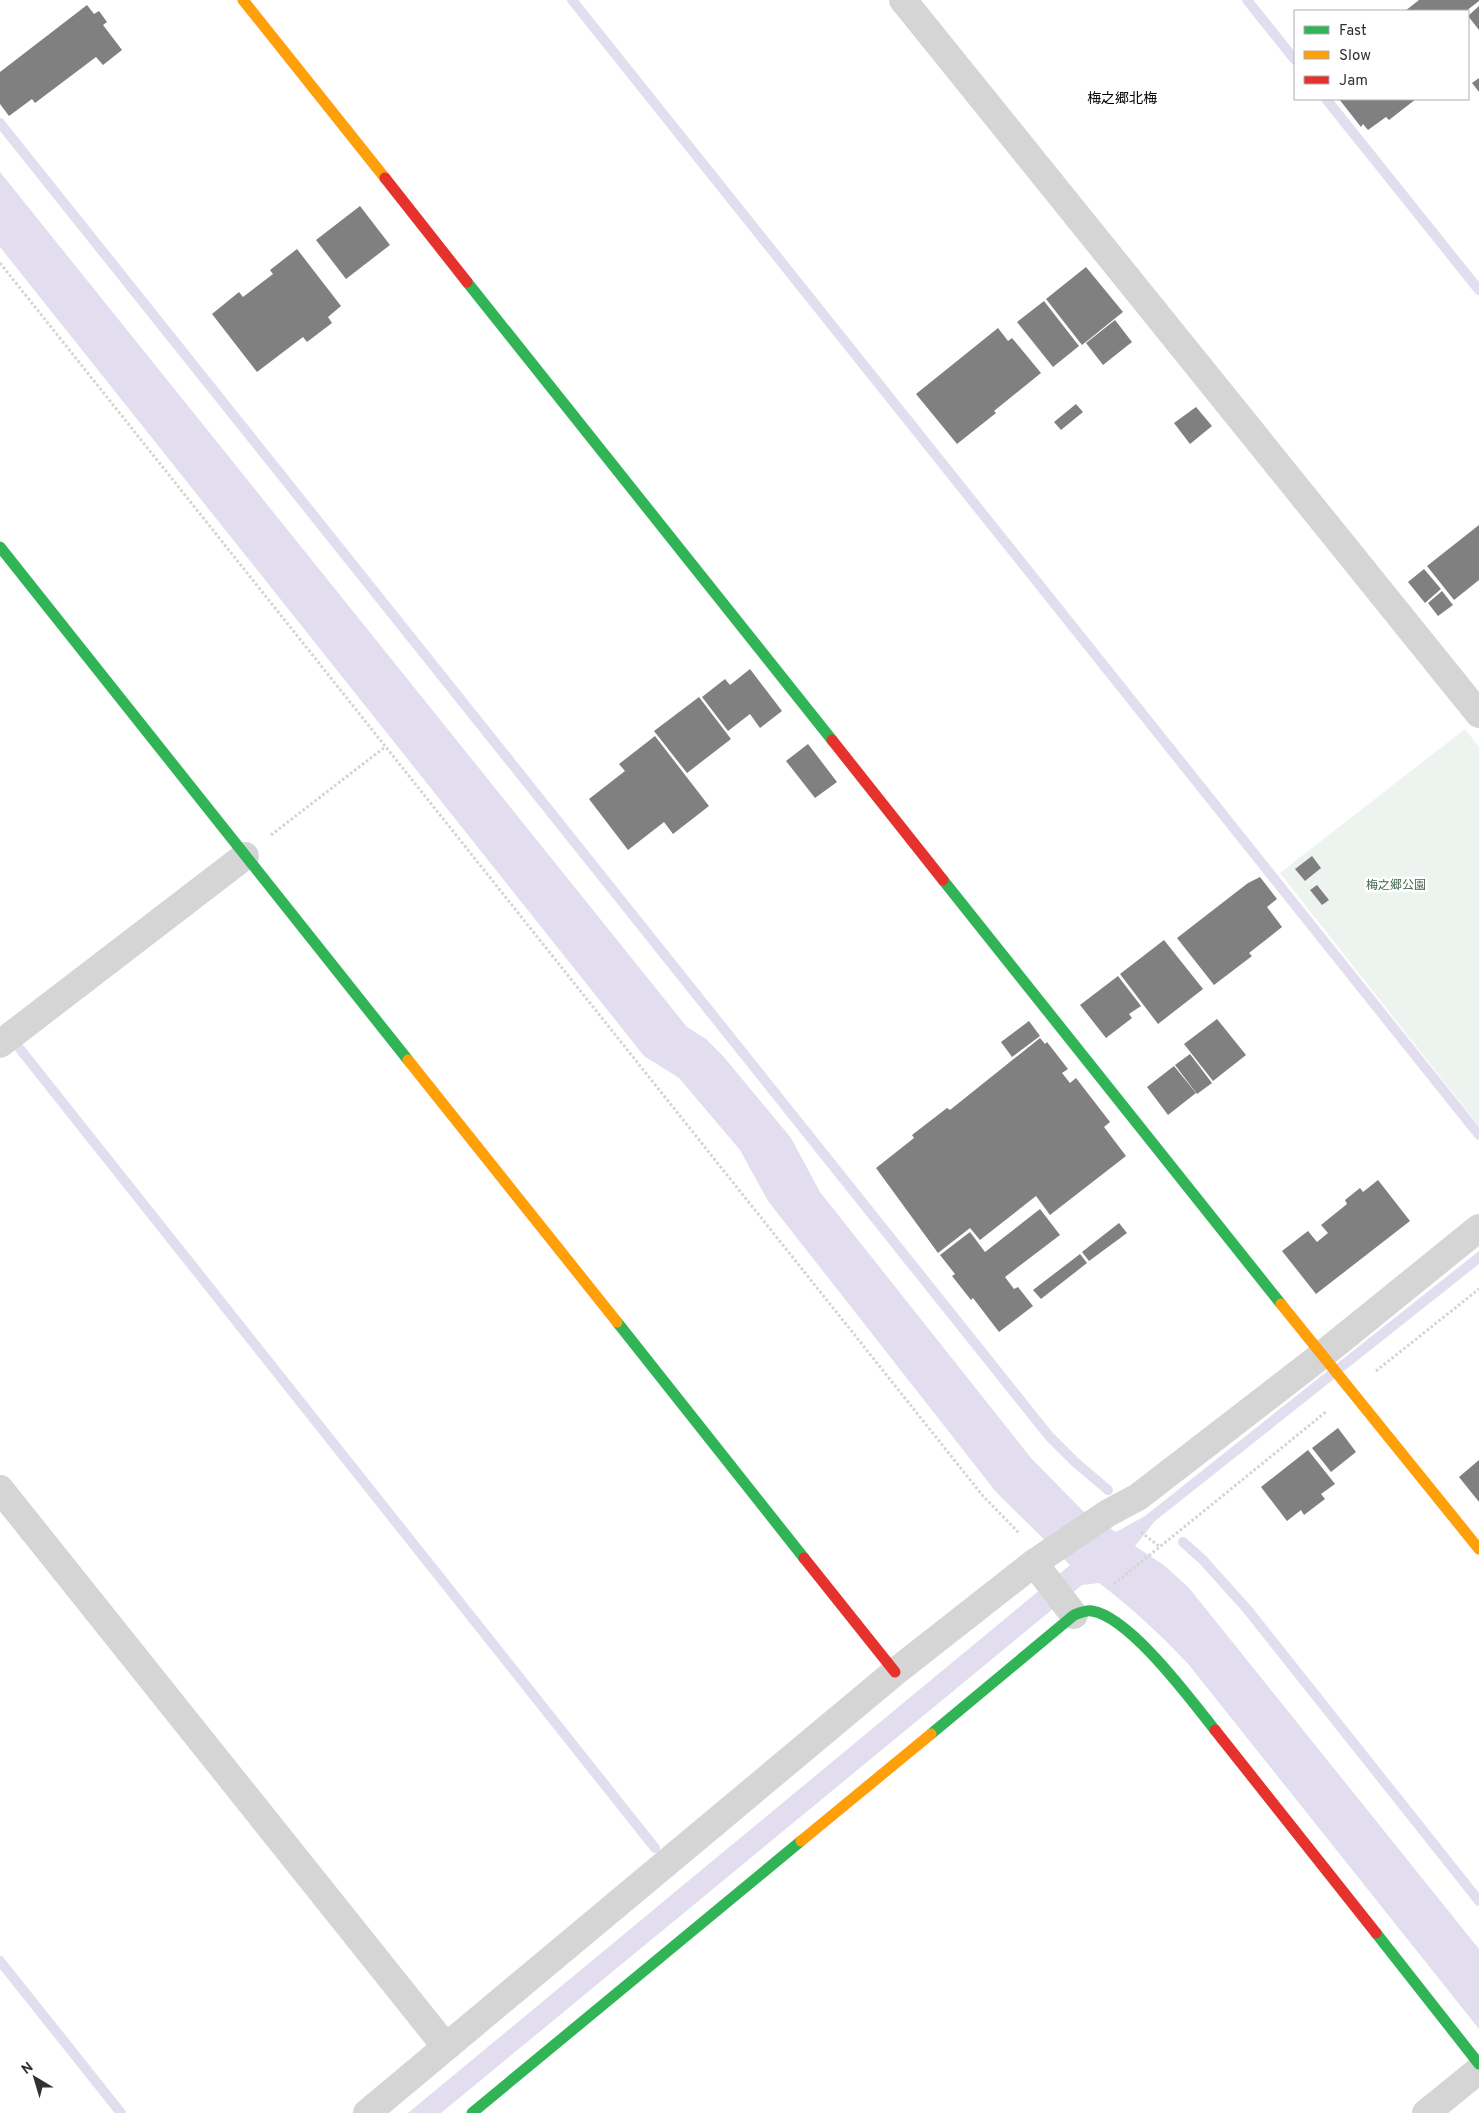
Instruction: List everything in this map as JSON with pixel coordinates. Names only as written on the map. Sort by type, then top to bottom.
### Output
[{"type":"street","points":[[243,0],[1322,1355],[1479,1549]]},
{"type":"street","points":[[903,0],[1479,714]]},
{"type":"street","points":[[0,547],[895,1672]]},
{"type":"street","points":[[0,1044],[245,856]]},
{"type":"street","points":[[367,2113],[895,1672],[1041,1561],[1108,1513],[1138,1497],[1322,1355],[1479,1228]]},
{"type":"street","points":[[0,1489],[446,2047]]},
{"type":"street","points":[[1041,1561],[1071,1611]]},
{"type":"street","points":[[472,2113],[1071,1611],[1091,1610],[1114,1619],[1168,1672],[1479,2064]]},
{"type":"street","points":[[1426,2113],[1479,2070]]},
{"type":"path","points":[[0,263],[983,1496],[1041,1561]]},
{"type":"path","points":[[245,856],[385,747]]},
{"type":"path","points":[[1112,1586],[1348,1386],[1479,1288]]},
{"type":"path","points":[[1149,1538],[1160,1547]]},
{"type":"green space","name":"梅之郷公園","points":[[1465,729],[1479,747],[1479,1126],[1280,873]]},
{"type":"shaded area","points":[[0,172],[687,1027],[706,1039],[723,1056],[791,1138],[820,1192],[1031,1458],[1083,1511],[1116,1532],[1145,1516],[1479,1251],[1479,1264],[1155,1521],[1135,1546],[1165,1566],[1189,1588],[1479,1949],[1479,2029],[1189,1665],[1146,1622],[1099,1583],[1082,1585],[441,2113],[408,2113],[1070,1565],[996,1492],[768,1201],[740,1150],[679,1078],[644,1056],[0,247]]},
{"type":"building","points":[[1419,0],[1479,0],[1467,10],[1406,10]]},
{"type":"building","points":[[87,5],[94,14],[99,11],[107,22],[103,25],[122,50],[103,65],[96,57],[35,103],[32,99],[9,116],[0,104],[0,72]]},
{"type":"building","points":[[1479,6],[1479,30],[1469,17]]},
{"type":"building","points":[[1479,78],[1479,92],[1472,83]]},
{"type":"building","points":[[1340,100],[1415,100],[1389,120],[1386,117],[1368,130],[1363,124],[1361,127]]},
{"type":"building","points":[[360,206],[390,245],[346,279],[316,240]]},
{"type":"building","points":[[297,249],[341,306],[328,317],[332,323],[307,342],[303,337],[257,372],[212,314],[239,292],[243,297],[273,274],[270,270]]},
{"type":"building","points":[[1086,267],[1123,312],[1082,345],[1046,299]]},
{"type":"building","points":[[1044,301],[1079,346],[1053,367],[1017,322]]},
{"type":"building","points":[[1115,320],[1132,342],[1103,365],[1086,343]]},
{"type":"building","points":[[998,328],[1008,341],[1012,338],[1041,373],[994,411],[996,413],[957,444],[916,394]]},
{"type":"building","points":[[1076,404],[1083,412],[1061,430],[1054,422]]},
{"type":"building","points":[[1196,407],[1212,426],[1190,444],[1174,423]]},
{"type":"building","points":[[1479,525],[1479,580],[1454,600],[1427,566]]},
{"type":"building","points":[[1424,569],[1441,589],[1425,603],[1408,582]]},
{"type":"building","points":[[1442,591],[1453,605],[1438,616],[1428,603]]},
{"type":"building","points":[[750,669],[782,711],[760,728],[750,714],[728,731],[702,697],[725,679],[730,685]]},
{"type":"building","points":[[699,697],[731,739],[687,773],[654,731]]},
{"type":"building","points":[[655,736],[709,806],[673,834],[664,822],[628,850],[589,799],[625,771],[619,764]]},
{"type":"building","points":[[808,744],[837,782],[815,798],[786,761]]},
{"type":"building","points":[[1312,856],[1321,868],[1305,881],[1295,869]]},
{"type":"building","points":[[1260,877],[1277,899],[1267,907],[1282,927],[1249,953],[1252,956],[1214,985],[1177,938],[1248,883]]},
{"type":"building","points":[[1317,885],[1329,900],[1322,905],[1310,890]]},
{"type":"building","points":[[1164,940],[1203,989],[1158,1024],[1120,974]]},
{"type":"building","points":[[1118,976],[1141,1006],[1129,1014],[1132,1018],[1106,1038],[1080,1005]]},
{"type":"building","points":[[1217,1019],[1246,1055],[1213,1081],[1184,1044]]},
{"type":"building","points":[[1029,1021],[1040,1036],[1012,1057],[1001,1042]]},
{"type":"building","points":[[1040,1038],[1045,1044],[1047,1042],[1068,1069],[1062,1073],[1070,1083],[1076,1078],[1110,1122],[1104,1127],[1126,1156],[1050,1215],[1036,1196],[980,1240],[970,1228],[938,1253],[876,1168],[914,1138],[912,1135],[947,1108],[950,1110]]},
{"type":"building","points":[[1190,1054],[1212,1083],[1197,1094],[1175,1065]]},
{"type":"building","points":[[1174,1066],[1196,1093],[1168,1115],[1147,1087]]},
{"type":"building","points":[[1378,1180],[1410,1221],[1316,1294],[1282,1251],[1308,1231],[1317,1242],[1328,1233],[1321,1225],[1347,1204],[1345,1200],[1360,1188],[1363,1192]]},
{"type":"building","points":[[1040,1209],[1060,1235],[1005,1277],[1014,1289],[1018,1287],[1033,1306],[999,1332],[973,1298],[971,1300],[952,1276],[955,1274],[940,1255],[970,1232],[985,1252]]},
{"type":"building","points":[[1119,1223],[1127,1233],[1089,1261],[1082,1252]]},
{"type":"building","points":[[1080,1254],[1087,1263],[1041,1299],[1033,1290]]},
{"type":"building","points":[[1338,1428],[1356,1452],[1331,1472],[1312,1448]]},
{"type":"building","points":[[1308,1450],[1335,1484],[1321,1494],[1325,1499],[1304,1515],[1301,1510],[1287,1521],[1261,1487]]},
{"type":"building","points":[[1479,1460],[1479,1502],[1459,1477]]},
{"type":"waterway","points":[[572,0],[1479,1135]]},
{"type":"waterway","points":[[1247,0],[1294,59]]},
{"type":"waterway","points":[[1327,100],[1479,290]]},
{"type":"waterway","points":[[0,123],[1049,1436],[1075,1462],[1108,1490]]},
{"type":"waterway","points":[[20,1049],[655,1848]]},
{"type":"waterway","points":[[1183,1542],[1203,1560],[1247,1609],[1479,1901]]},
{"type":"waterway","points":[[0,1961],[121,2113]]},
{"type":"traffic: fast","points":[[467,282],[832,740]]},
{"type":"traffic: fast","points":[[0,547],[408,1060]]},
{"type":"traffic: fast","points":[[943,880],[1281,1304]]},
{"type":"traffic: fast","points":[[617,1322],[804,1558]]},
{"type":"traffic: fast","points":[[931,1734],[1074,1615],[1090,1611],[1107,1617],[1124,1628],[1141,1643],[1159,1661],[1215,1730]]},
{"type":"traffic: fast","points":[[472,2113],[801,1841]]},
{"type":"traffic: fast","points":[[1376,1933],[1479,2064]]},
{"type":"traffic: slow","points":[[243,0],[385,178]]},
{"type":"traffic: slow","points":[[408,1060],[617,1322]]},
{"type":"traffic: slow","points":[[1281,1304],[1479,1549]]},
{"type":"traffic: slow","points":[[801,1841],[931,1734]]},
{"type":"traffic: jam","points":[[385,178],[467,282]]},
{"type":"traffic: jam","points":[[832,740],[943,880]]},
{"type":"traffic: jam","points":[[804,1558],[895,1672]]},
{"type":"traffic: jam","points":[[1215,1730],[1376,1933]]},
{"type":"district","name":"梅之郷北梅","points":[[1122,99]]}]
